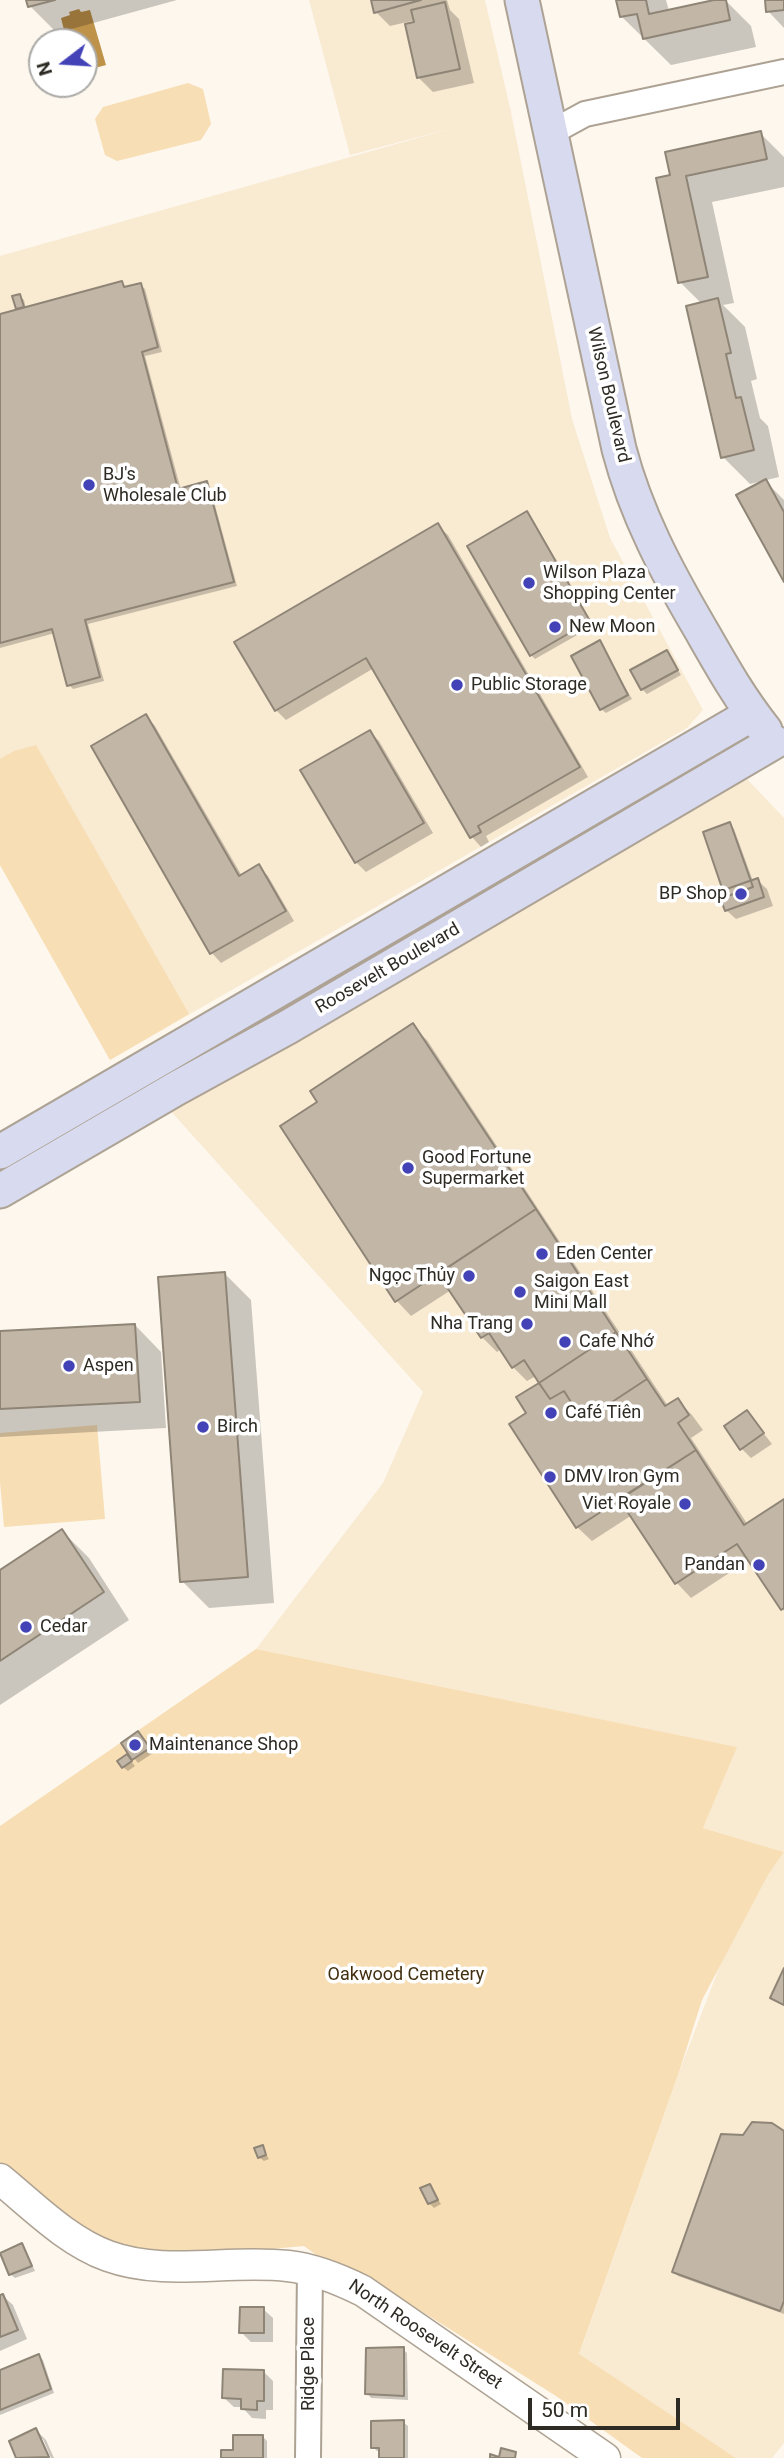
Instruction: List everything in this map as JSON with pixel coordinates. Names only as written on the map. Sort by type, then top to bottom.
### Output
[{"type":"main road","name":"Wilson Boulevard","points":[[522,0],[616,438],[634,498],[664,565],[738,696],[779,749]]},
{"type":"main road","points":[[0,1152],[752,714]]},
{"type":"main road","name":"Roosevelt Boulevard","points":[[0,1191],[177,1088],[779,749]]},
{"type":"street","points":[[552,132],[585,114],[784,72]]},
{"type":"street","name":"North Roosevelt Street","points":[[0,2179],[65,2232],[88,2247],[135,2264],[157,2267],[287,2266],[335,2277],[363,2291],[577,2449],[605,2458]]},
{"type":"street","name":"Ridge Place","points":[[309,2458],[310,2270]]},
{"type":"shaded area","points":[[309,0],[485,0],[511,112],[572,419],[610,538],[703,710],[687,728],[110,1060],[0,865],[0,256],[453,128],[350,155]]},
{"type":"shaded area","points":[[90,10],[95,28],[64,28],[61,18],[70,15],[69,12]]},
{"type":"shaded area","points":[[98,38],[106,65],[98,67]]},
{"type":"shaded area","name":"Eden Center","points":[[746,778],[784,818],[784,1852],[703,1828],[736,1747],[256,1649],[383,1483],[423,1392],[168,1108],[639,834]]},
{"type":"shaded area","points":[[784,1852],[784,2443],[772,2458],[736,2458],[579,2355],[679,2072],[721,1963],[768,1875]]},
{"type":"green space","points":[[188,83],[203,89],[211,124],[201,140],[117,161],[105,155],[95,119],[103,107]]},
{"type":"green space","points":[[36,745],[189,1014],[110,1060],[0,865],[0,759],[14,751]]},
{"type":"green space","points":[[711,752],[718,754],[718,763],[496,891],[489,879]]},
{"type":"green space","points":[[462,900],[466,904],[201,1060],[195,1058],[195,1055]]},
{"type":"green space","points":[[97,1425],[105,1519],[4,1527],[0,1433]]},
{"type":"green space","name":"Oakwood Cemetery","points":[[256,1649],[737,1747],[703,1828],[784,1852],[768,1875],[702,2000],[579,2354],[736,2458],[642,2458],[556,2396],[383,2287],[343,2265],[319,2257],[304,2246],[199,2253],[144,2250],[119,2245],[97,2237],[72,2222],[0,2162],[0,1826]]},
{"type":"building","points":[[26,0],[55,0],[28,7]]},
{"type":"building","points":[[371,0],[421,0],[374,13]]},
{"type":"building","points":[[616,0],[646,0],[649,14],[714,0],[726,0],[730,20],[643,39],[637,14],[620,17]]},
{"type":"building","points":[[765,0],[784,0],[784,10],[766,12]]},
{"type":"building","points":[[445,2],[460,69],[417,78],[405,24],[414,22],[411,10]]},
{"type":"building","points":[[761,131],[767,159],[686,176],[708,277],[678,283],[656,178],[670,175],[665,152]]},
{"type":"building","name":"BJ's Wholesale Club","points":[[122,281],[124,287],[141,283],[158,347],[142,352],[178,489],[207,481],[234,582],[85,620],[100,677],[67,686],[52,629],[0,643],[0,314]]},
{"type":"building","points":[[20,294],[24,307],[16,309],[12,296]]},
{"type":"building","points":[[718,298],[731,353],[726,354],[736,398],[741,397],[754,450],[721,458],[686,306]]},
{"type":"building","points":[[766,479],[784,512],[784,582],[736,495]]},
{"type":"building","name":"Wilson Plaza Shopping Center","points":[[527,511],[590,621],[530,656],[467,546]]},
{"type":"building","name":"Public Storage","points":[[438,523],[580,767],[478,826],[481,832],[470,838],[366,658],[275,711],[234,642]]},
{"type":"building","points":[[600,640],[628,695],[600,710],[571,656]]},
{"type":"building","points":[[667,650],[678,670],[641,690],[630,670]]},
{"type":"building","points":[[146,714],[239,876],[259,864],[286,911],[210,954],[91,746]]},
{"type":"building","points":[[370,730],[424,823],[355,863],[300,770]]},
{"type":"building","points":[[730,822],[753,887],[725,897],[703,832]]},
{"type":"building","name":"BP Shop","points":[[758,878],[764,897],[725,911],[718,892]]},
{"type":"building","name":"Good Fortune Supermarket","points":[[413,1023],[536,1209],[395,1302],[280,1126],[317,1102],[310,1091]]},
{"type":"building","name":"Saigon East Mini Mall","points":[[536,1209],[616,1332],[539,1383],[524,1360],[512,1368],[489,1333],[481,1338],[438,1274]]},
{"type":"building","name":"Birch","points":[[225,1272],[248,1577],[180,1582],[158,1277]]},
{"type":"building","name":"Aspen","points":[[135,1324],[140,1402],[0,1409],[0,1331]]},
{"type":"building","points":[[616,1332],[647,1379],[583,1421],[564,1391],[550,1399],[539,1383]]},
{"type":"building","points":[[647,1379],[665,1406],[678,1398],[689,1415],[678,1423],[696,1450],[576,1528],[509,1424],[526,1413],[516,1397],[539,1383],[550,1399],[564,1391],[583,1421]]},
{"type":"building","points":[[747,1410],[764,1433],[740,1450],[724,1426]]},
{"type":"building","points":[[696,1450],[744,1525],[784,1499],[784,1608],[781,1610],[737,1544],[675,1584],[619,1499]]},
{"type":"building","name":"Cedar","points":[[62,1529],[104,1592],[0,1661],[0,1570]]},
{"type":"building","name":"Maintenance Shop","points":[[138,1731],[150,1748],[132,1760],[121,1743]]},
{"type":"building","points":[[127,1754],[132,1761],[122,1768],[117,1761]]},
{"type":"building","points":[[784,1968],[784,2005],[770,1998]]},
{"type":"building","points":[[752,2122],[772,2123],[784,2131],[784,2301],[780,2311],[672,2272],[721,2134],[743,2135]]},
{"type":"building","points":[[263,2145],[266,2155],[258,2158],[254,2148]]},
{"type":"building","points":[[430,2184],[438,2200],[428,2204],[420,2188]]},
{"type":"building","points":[[22,2243],[32,2266],[9,2275],[0,2253]]},
{"type":"building","points":[[3,2294],[18,2330],[0,2337],[0,2295]]},
{"type":"building","points":[[240,2307],[264,2307],[264,2333],[239,2333]]},
{"type":"building","points":[[404,2347],[404,2396],[365,2394],[366,2348]]},
{"type":"building","points":[[39,2354],[51,2389],[0,2410],[0,2370]]},
{"type":"building","points":[[223,2369],[264,2370],[264,2401],[257,2401],[257,2410],[241,2409],[241,2399],[222,2398]]},
{"type":"building","points":[[404,2420],[404,2458],[379,2458],[379,2448],[371,2448],[371,2421]]},
{"type":"building","points":[[36,2428],[49,2457],[16,2458],[9,2441]]},
{"type":"building","points":[[233,2435],[263,2435],[263,2458],[221,2458],[221,2450],[233,2450]]},
{"type":"building","points":[[501,2448],[516,2452],[515,2458],[490,2458],[490,2454],[499,2457]]},
{"type":"place","name":"BJ's Wholesale Club","points":[[89,485]]},
{"type":"place","name":"Wilson Plaza Shopping Center","points":[[529,583]]},
{"type":"place","name":"New Moon","points":[[555,627]]},
{"type":"place","name":"Public Storage","points":[[457,685]]},
{"type":"place","name":"BP Shop","points":[[741,894]]},
{"type":"place","name":"Good Fortune Supermarket","points":[[408,1168]]},
{"type":"place","name":"Eden Center","points":[[542,1254]]},
{"type":"place","name":"Ngọc Thủy","points":[[469,1276]]},
{"type":"place","name":"Saigon East Mini Mall","points":[[520,1292]]},
{"type":"place","name":"Nha Trang","points":[[527,1324]]},
{"type":"place","name":"Cafe Nhớ","points":[[565,1342]]},
{"type":"place","name":"Aspen","points":[[69,1366]]},
{"type":"place","name":"Café Tiên","points":[[551,1413]]},
{"type":"place","name":"Birch","points":[[203,1427]]},
{"type":"place","name":"DMV Iron Gym","points":[[550,1477]]},
{"type":"place","name":"Viet Royale","points":[[685,1504]]},
{"type":"place","name":"Pandan","points":[[759,1565]]},
{"type":"place","name":"Cedar","points":[[26,1627]]},
{"type":"place","name":"Maintenance Shop","points":[[135,1745]]}]
